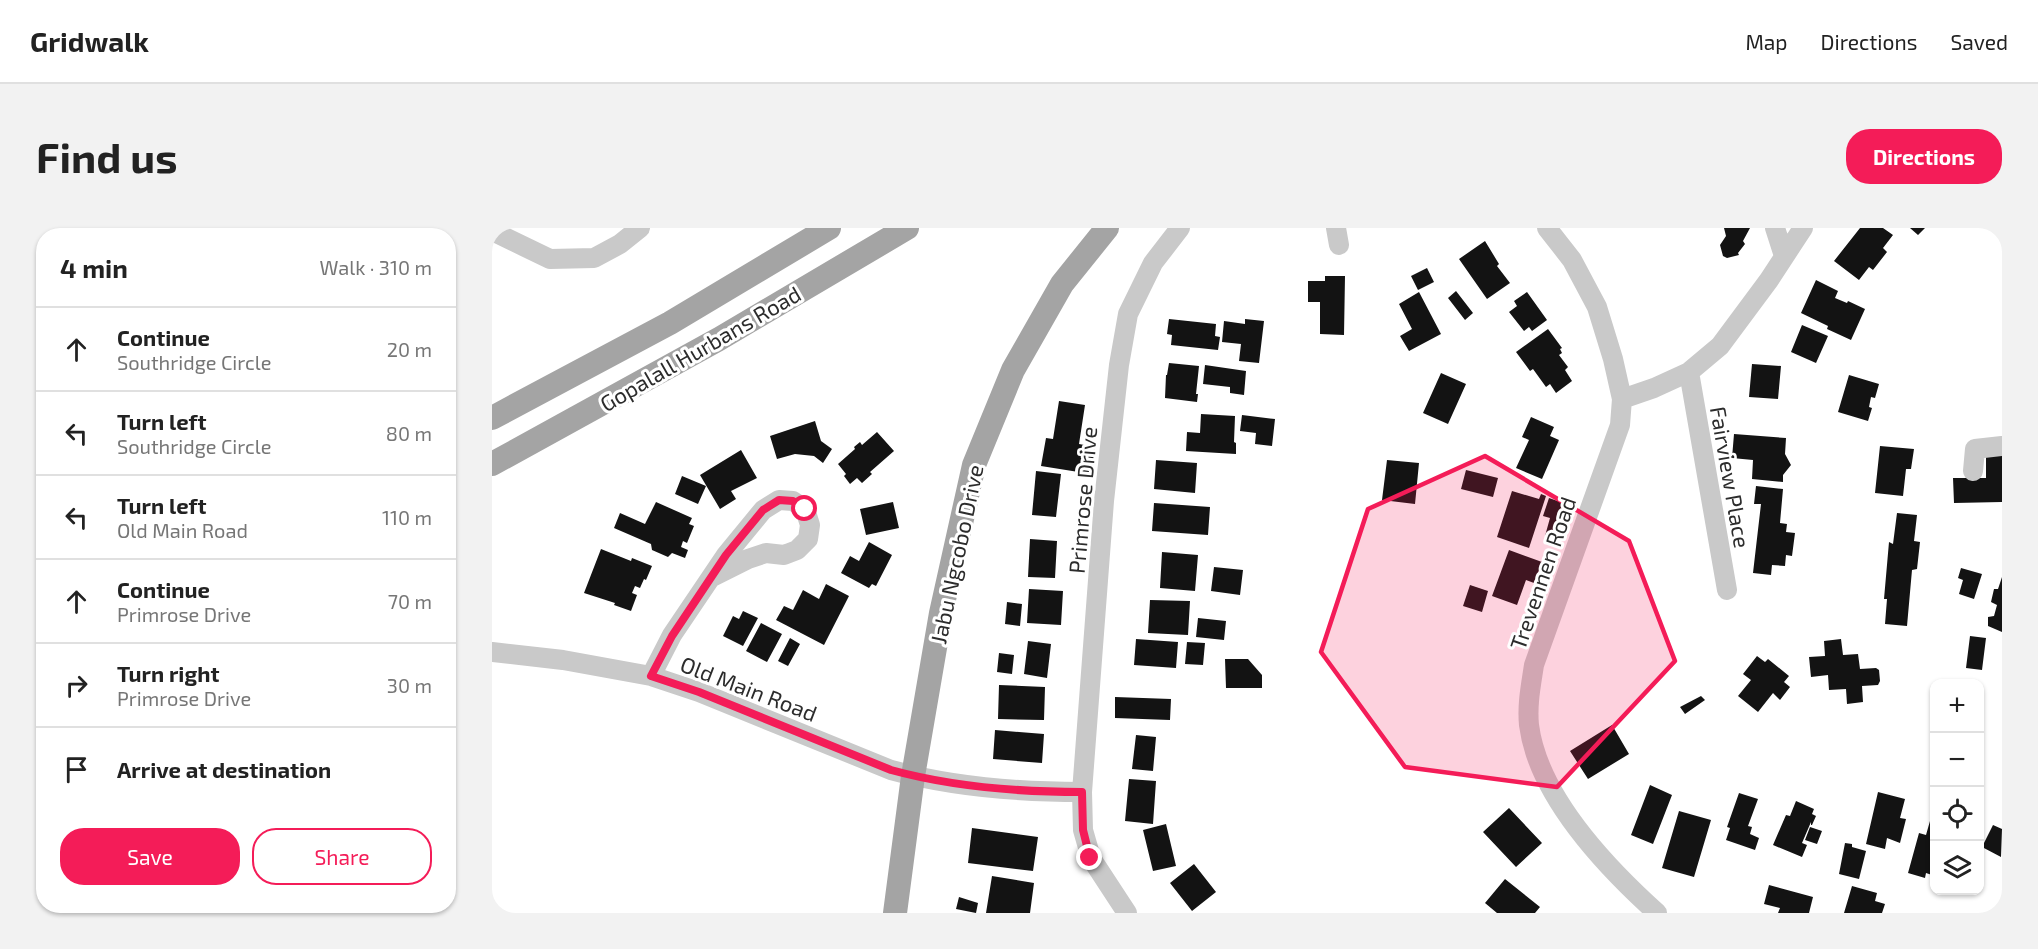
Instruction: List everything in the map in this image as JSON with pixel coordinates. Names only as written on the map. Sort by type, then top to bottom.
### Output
[{"type":"main road","name":"Gopalall Hurbans Road","points":[[492,418],[670,323],[829,228]]},
{"type":"main road","name":"Gopalall Hurbans Road","points":[[492,464],[719,339],[907,228]]},
{"type":"main road","name":"Jabu Ngcobo Drive","points":[[895,913],[913,776],[941,613],[974,465],[1018,361],[1062,284],[1107,228]]},
{"type":"street","points":[[492,231],[550,259],[594,258],[620,244],[640,228]]},
{"type":"street","name":"Primrose Drive","points":[[1127,913],[1090,858],[1083,830],[1082,792],[1104,501],[1119,365],[1128,314],[1154,264],[1180,228]]},
{"type":"street","name":"Trevennen Road","points":[[1548,228],[1572,260],[1597,307],[1613,359],[1622,399],[1620,425],[1534,665],[1528,699],[1529,726],[1536,753],[1548,782],[1568,814],[1611,870],[1657,913]]},
{"type":"street","points":[[1774,228],[1785,256]]},
{"type":"street","points":[[1622,399],[1689,372],[1720,346],[1803,228]]},
{"type":"street","name":"Fairview Place","points":[[1689,372],[1727,590]]},
{"type":"street","points":[[1973,471],[1975,449],[2002,446]]},
{"type":"street","points":[[651,676],[672,636],[726,555],[763,510],[779,500],[793,501],[805,509],[810,525],[808,539],[797,550],[784,555],[766,553],[748,559],[712,577]]},
{"type":"street","name":"Old Main Road","points":[[492,652],[563,660],[651,676],[699,692],[891,770],[913,776]]},
{"type":"street","points":[[913,776],[977,787],[1023,791],[1082,792]]},
{"type":"highlighted area","points":[[1485,456],[1629,541],[1675,661],[1557,787],[1405,767],[1321,652],[1368,509]]},
{"type":"building","points":[[1724,228],[1750,228],[1739,255],[1727,258],[1723,256],[1720,245],[1726,236]]},
{"type":"building","points":[[1860,228],[1883,228],[1893,235],[1883,248],[1887,252],[1873,270],[1869,267],[1859,280],[1834,261]]},
{"type":"building","points":[[1910,228],[1925,228],[1918,235]]},
{"type":"building","points":[[1485,241],[1499,264],[1497,266],[1510,283],[1487,299],[1459,259]]},
{"type":"building","points":[[1427,268],[1434,282],[1418,290],[1411,276]]},
{"type":"building","points":[[1325,276],[1345,276],[1344,335],[1320,334],[1320,302],[1308,302],[1308,281],[1325,281]]},
{"type":"building","points":[[1816,280],[1838,291],[1835,298],[1865,309],[1851,340],[1801,313]]},
{"type":"building","points":[[1456,291],[1473,313],[1465,320],[1448,298]]},
{"type":"building","points":[[1419,292],[1441,334],[1409,351],[1400,336],[1412,329],[1399,304]]},
{"type":"building","points":[[1527,292],[1547,320],[1532,331],[1529,327],[1524,331],[1509,312],[1517,306],[1514,301]]},
{"type":"building","points":[[1169,319],[1216,324],[1215,336],[1220,337],[1218,350],[1171,345],[1172,335],[1167,334]]},
{"type":"building","points":[[1245,319],[1264,321],[1259,363],[1239,361],[1241,344],[1222,342],[1224,321],[1245,324]]},
{"type":"building","points":[[1802,325],[1828,336],[1816,363],[1791,352]]},
{"type":"building","points":[[1548,329],[1562,348],[1560,349],[1562,353],[1559,355],[1568,367],[1565,370],[1572,381],[1556,393],[1550,384],[1546,387],[1533,369],[1530,371],[1516,352]]},
{"type":"building","points":[[1169,363],[1199,366],[1197,402],[1165,398]]},
{"type":"building","points":[[1752,364],[1781,366],[1778,399],[1749,397]]},
{"type":"building","points":[[1205,365],[1246,371],[1244,395],[1230,393],[1230,387],[1203,384]]},
{"type":"building","points":[[1441,373],[1466,384],[1448,424],[1423,413]]},
{"type":"building","points":[[1849,375],[1879,384],[1875,398],[1871,397],[1869,407],[1872,408],[1868,421],[1838,412]]},
{"type":"building","points":[[1059,401],[1085,405],[1079,444],[1095,447],[1091,474],[1041,466],[1046,438],[1053,439]]},
{"type":"building","points":[[1201,414],[1235,416],[1236,454],[1186,451],[1187,432],[1200,433]]},
{"type":"building","points":[[1242,415],[1275,419],[1272,446],[1255,444],[1256,433],[1240,431]]},
{"type":"building","points":[[1531,417],[1554,427],[1550,436],[1559,440],[1542,479],[1516,468],[1529,440],[1522,437]]},
{"type":"building","points":[[815,421],[821,441],[832,449],[823,463],[814,456],[795,454],[777,459],[770,436]]},
{"type":"building","points":[[877,432],[894,451],[870,472],[872,474],[862,483],[857,478],[850,484],[838,464],[860,442],[862,445]]},
{"type":"building","points":[[1734,434],[1786,438],[1785,454],[1791,465],[1783,475],[1783,482],[1752,479],[1753,460],[1732,458]]},
{"type":"building","points":[[1880,446],[1914,449],[1911,469],[1906,469],[1903,496],[1875,493]]},
{"type":"building","points":[[2002,449],[2002,502],[1954,503],[1953,478],[1986,478],[1986,450]]},
{"type":"building","points":[[741,450],[757,478],[731,491],[736,499],[720,509],[700,475]]},
{"type":"building","points":[[1156,460],[1197,463],[1195,493],[1154,489]]},
{"type":"building","points":[[1387,460],[1419,463],[1415,504],[1382,500]]},
{"type":"building","points":[[1466,470],[1498,478],[1493,497],[1461,489]]},
{"type":"building","points":[[1036,471],[1061,474],[1056,517],[1032,515]]},
{"type":"building","points":[[682,476],[706,486],[698,504],[675,494]]},
{"type":"building","points":[[1756,486],[1783,489],[1780,523],[1787,524],[1786,532],[1795,533],[1792,556],[1786,555],[1785,566],[1772,565],[1771,575],[1753,573],[1761,504],[1754,504]]},
{"type":"building","points":[[1512,491],[1539,499],[1541,494],[1546,496],[1529,548],[1497,537]]},
{"type":"building","points":[[1549,498],[1569,505],[1564,522],[1560,521],[1556,539],[1545,536],[1550,518],[1543,516]]},
{"type":"building","points":[[656,502],[692,518],[689,524],[694,526],[687,543],[683,541],[681,547],[688,550],[685,558],[672,553],[668,557],[652,550],[651,544],[614,528],[620,513],[645,524]]},
{"type":"building","points":[[893,502],[899,528],[866,535],[860,509]]},
{"type":"building","points":[[1154,503],[1210,507],[1208,535],[1152,531]]},
{"type":"building","points":[[1897,513],[1917,515],[1914,541],[1920,542],[1917,569],[1912,570],[1907,626],[1885,624],[1887,599],[1884,599],[1889,542],[1893,544]]},
{"type":"building","points":[[1030,539],[1057,541],[1055,578],[1028,577]]},
{"type":"building","points":[[869,542],[892,555],[876,586],[872,584],[869,588],[841,573],[850,556],[859,561]]},
{"type":"building","points":[[601,549],[631,561],[632,558],[652,566],[640,588],[635,586],[632,593],[637,595],[631,611],[584,593]]},
{"type":"building","points":[[1509,550],[1542,562],[1534,583],[1526,580],[1517,605],[1492,596]]},
{"type":"building","points":[[1162,552],[1198,555],[1195,591],[1160,588]]},
{"type":"building","points":[[1214,567],[1243,570],[1240,595],[1211,591]]},
{"type":"building","points":[[1961,568],[1982,574],[1974,599],[1959,594],[1963,580],[1958,578]]},
{"type":"building","points":[[2002,577],[2002,632],[1988,626],[1988,617],[1994,616],[1997,605],[1991,602],[1994,589],[1998,589]]},
{"type":"building","points":[[826,584],[849,596],[824,645],[776,620],[784,606],[793,610],[803,590],[819,599]]},
{"type":"building","points":[[1470,585],[1488,591],[1482,612],[1463,606]]},
{"type":"building","points":[[1029,589],[1063,591],[1061,625],[1027,623]]},
{"type":"building","points":[[1150,600],[1190,601],[1188,635],[1148,633]]},
{"type":"building","points":[[1007,602],[1022,604],[1020,626],[1005,624]]},
{"type":"building","points":[[743,611],[758,618],[743,646],[723,636],[733,616],[739,619]]},
{"type":"building","points":[[1198,618],[1226,621],[1224,640],[1196,637]]},
{"type":"building","points":[[761,623],[782,634],[767,662],[746,651]]},
{"type":"building","points":[[1970,636],[1986,638],[1982,670],[1966,668]]},
{"type":"building","points":[[790,638],[800,644],[788,666],[778,661]]},
{"type":"building","points":[[1136,639],[1178,642],[1176,668],[1134,665]]},
{"type":"building","points":[[1841,639],[1843,655],[1858,654],[1860,669],[1876,668],[1879,670],[1878,685],[1862,686],[1863,702],[1847,704],[1846,689],[1829,690],[1828,675],[1811,677],[1809,657],[1825,656],[1824,641]]},
{"type":"building","points":[[1028,641],[1051,644],[1047,678],[1024,674]]},
{"type":"building","points":[[1187,642],[1205,643],[1203,665],[1185,664]]},
{"type":"building","points":[[999,653],[1014,655],[1012,674],[997,672]]},
{"type":"building","points":[[1757,656],[1765,662],[1768,659],[1789,676],[1784,682],[1790,687],[1780,700],[1773,693],[1758,712],[1738,696],[1751,680],[1743,674]]},
{"type":"building","points":[[1225,659],[1248,659],[1262,675],[1262,688],[1226,688]]},
{"type":"building","points":[[999,685],[1045,687],[1044,720],[998,719]]},
{"type":"building","points":[[1701,696],[1705,700],[1685,714],[1680,707]]},
{"type":"building","points":[[1115,697],[1171,699],[1170,720],[1115,718]]},
{"type":"building","points":[[1612,725],[1629,754],[1588,779],[1570,751]]},
{"type":"building","points":[[995,730],[1044,734],[1042,763],[993,759]]},
{"type":"building","points":[[1136,735],[1156,737],[1153,771],[1132,769]]},
{"type":"building","points":[[1129,779],[1156,781],[1153,824],[1125,821]]},
{"type":"building","points":[[1650,785],[1672,795],[1653,844],[1631,835]]},
{"type":"building","points":[[1878,792],[1905,799],[1900,818],[1906,819],[1900,843],[1887,838],[1885,849],[1866,844]]},
{"type":"building","points":[[1739,793],[1758,799],[1748,826],[1752,827],[1750,834],[1759,838],[1755,850],[1726,840],[1730,828],[1727,827]]},
{"type":"building","points":[[1796,801],[1814,809],[1812,814],[1816,816],[1802,843],[1807,845],[1802,857],[1773,845],[1786,815],[1790,816]]},
{"type":"building","points":[[1509,808],[1542,843],[1516,867],[1483,832]]},
{"type":"building","points":[[1679,811],[1711,820],[1694,877],[1662,868]]},
{"type":"building","points":[[1930,821],[1930,874],[1926,873],[1925,878],[1908,873],[1919,833],[1926,835]]},
{"type":"building","points":[[1166,824],[1176,866],[1153,871],[1143,830]]},
{"type":"building","points":[[1993,825],[2002,829],[2001,857],[1984,848],[1984,843]]},
{"type":"building","points":[[1810,827],[1822,831],[1817,844],[1805,840]]},
{"type":"building","points":[[972,828],[1038,837],[1033,871],[968,863]]},
{"type":"building","points":[[1845,843],[1866,851],[1859,879],[1839,874]]},
{"type":"building","points":[[1194,864],[1216,892],[1192,911],[1170,883]]},
{"type":"building","points":[[992,876],[1034,883],[1030,913],[986,913]]},
{"type":"building","points":[[1505,879],[1540,907],[1535,913],[1497,913],[1485,903]]},
{"type":"building","points":[[1769,885],[1813,897],[1809,913],[1778,913],[1780,908],[1764,904]]},
{"type":"building","points":[[1852,886],[1877,893],[1875,901],[1885,904],[1882,913],[1844,913]]},
{"type":"building","points":[[959,897],[978,903],[976,913],[956,909]]},
{"type":"route","points":[[805,509],[793,501],[779,500],[763,510],[726,555],[672,636],[651,676],[699,692],[891,770],[913,776],[977,787],[1035,792],[1082,792],[1083,830],[1090,858]]}]
